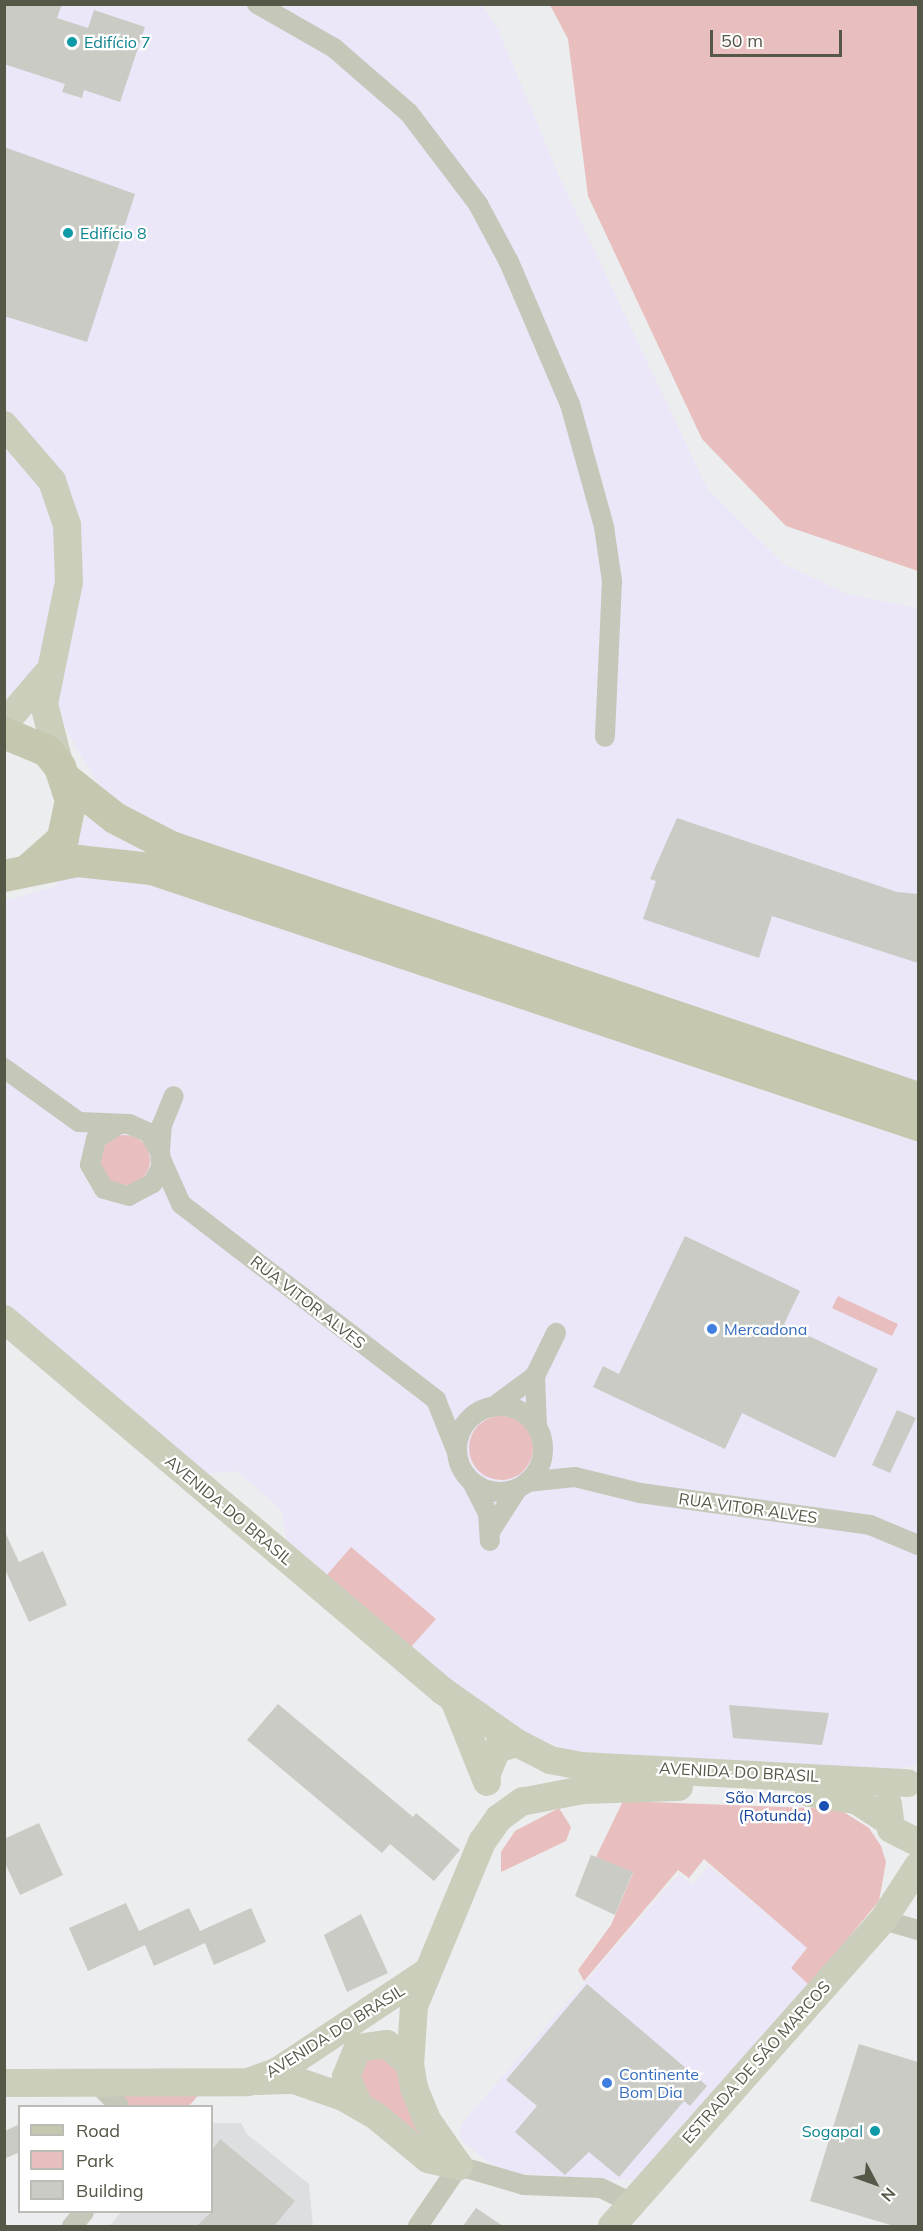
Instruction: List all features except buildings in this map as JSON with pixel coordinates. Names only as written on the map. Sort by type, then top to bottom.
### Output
[{"type":"main road","points":[[4,733],[28,739],[116,818],[171,847],[918,1098]]},
{"type":"main road","points":[[10,875],[34,867],[63,839],[71,800],[64,773]]},
{"type":"main road","points":[[10,875],[78,861],[152,869],[918,1125]]},
{"type":"street","points":[[257,4],[334,48],[409,113],[478,204],[509,262],[565,388],[604,526],[612,581],[605,737]]},
{"type":"street","points":[[4,425],[52,481],[68,525],[69,582],[47,673],[46,720],[64,773]]},
{"type":"street","points":[[4,724],[47,673]]},
{"type":"street","name":"RUA VITOR ALVES","points":[[4,1068],[66,1116],[91,1125],[124,1124],[149,1133],[161,1155],[181,1204]]},
{"type":"street","points":[[90,1165],[96,1139],[172,1100],[153,1183],[129,1196]]},
{"type":"street","name":"RUA VITOR ALVES","points":[[66,1116],[104,1189],[129,1196],[159,1196],[181,1204],[436,1400],[488,1408],[513,1408],[539,1431],[575,1477]]},
{"type":"street","name":"AVENIDA DO BRASIL","points":[[4,1319],[454,1700],[527,1747],[581,1766],[916,1782]]},
{"type":"street","points":[[458,1452],[461,1431],[488,1408],[535,1376],[556,1333]]},
{"type":"street","points":[[470,1480],[490,1535],[523,1485],[540,1466],[535,1376]]},
{"type":"street","name":"RUA VITOR ALVES","points":[[436,1400],[470,1480],[498,1492],[523,1485],[575,1477],[640,1493],[870,1525],[918,1545]]},
{"type":"street","points":[[454,1700],[486,1776],[499,1798],[524,1801]]},
{"type":"street","points":[[459,2166],[427,2120],[410,2065],[414,2006],[482,1842],[499,1818],[537,1794],[546,1775],[527,1747],[497,1749],[486,1776]]},
{"type":"street","points":[[899,1898],[901,1833],[888,1802],[916,1782]]},
{"type":"street","name":"AVENIDA DO BRASIL","points":[[524,1801],[650,1786],[825,1794],[856,1800],[901,1833]]},
{"type":"street","name":"ESTRADA DE SÃO MARCOS","points":[[612,2226],[883,1920],[918,1866]]},
{"type":"street","points":[[883,1920],[918,1930]]},
{"type":"street","name":"AVENIDA DO BRASIL","points":[[4,2083],[248,2082],[278,2071],[427,1972]]},
{"type":"street","points":[[359,2105],[346,2077],[358,2048],[387,2044],[410,2065]]},
{"type":"street","points":[[248,2082],[294,2080],[359,2105],[428,2159],[524,2185],[601,2188],[632,2202]]},
{"type":"street","points":[[96,2082],[119,2105]]},
{"type":"street","points":[[418,2226],[459,2166]]},
{"type":"street","points":[[72,2226],[82,2213]]},
{"type":"shaded area","points":[[5,5],[482,5],[498,29],[560,178],[708,490],[784,564],[847,594],[918,608],[918,1764],[897,1770],[568,1751],[498,1720],[287,1543],[281,1509],[237,1471],[206,1474],[5,1303],[5,901],[55,887],[100,787],[62,722],[5,710]]},
{"type":"shaded area","points":[[709,1866],[832,1967],[635,2181],[509,2173],[488,2162],[459,2138],[462,2123],[679,1874],[692,1885]]},
{"type":"shaded area","points":[[213,2123],[241,2123],[247,2134],[309,2184],[313,2226],[109,2226],[120,2213],[213,2213]]},
{"type":"green space","points":[[550,5],[918,5],[918,571],[786,526],[702,439],[588,196],[568,39]]},
{"type":"green space","points":[[120,1135],[130,1135],[143,1142],[150,1155],[150,1165],[143,1178],[130,1185],[120,1185],[111,1181],[104,1174],[100,1165],[100,1155],[104,1146],[111,1139]]},
{"type":"green space","points":[[838,1296],[898,1324],[892,1336],[832,1308]]},
{"type":"green space","points":[[501,1416],[519,1422],[527,1430],[533,1448],[527,1466],[519,1474],[501,1480],[483,1474],[475,1466],[469,1448],[475,1430],[483,1422]]},
{"type":"green space","points":[[351,1547],[436,1619],[411,1647],[326,1576]]},
{"type":"green space","points":[[623,1801],[839,1809],[869,1828],[881,1846],[886,1862],[879,1901],[809,1985],[791,1968],[807,1948],[704,1859],[689,1878],[678,1870],[584,1981],[578,1970],[611,1925],[633,1873],[596,1857]]},
{"type":"green space","points":[[559,1808],[571,1827],[566,1841],[501,1872],[501,1852],[515,1831]]},
{"type":"green space","points":[[393,2055],[448,2159],[367,2105],[354,2060]]},
{"type":"green space","points":[[209,2083],[190,2105],[118,2105],[112,2096]]},
{"type":"place","name":"Edifício 7","points":[[72,42]]},
{"type":"place","name":"Edifício 8","points":[[68,233]]},
{"type":"place","name":"Mercadona","points":[[712,1329]]},
{"type":"place","name":"São Marcos (Rotunda)","points":[[824,1806]]},
{"type":"place","name":"Continente Bom Dia","points":[[607,2083]]},
{"type":"place","name":"Sogapal","points":[[875,2131]]}]
